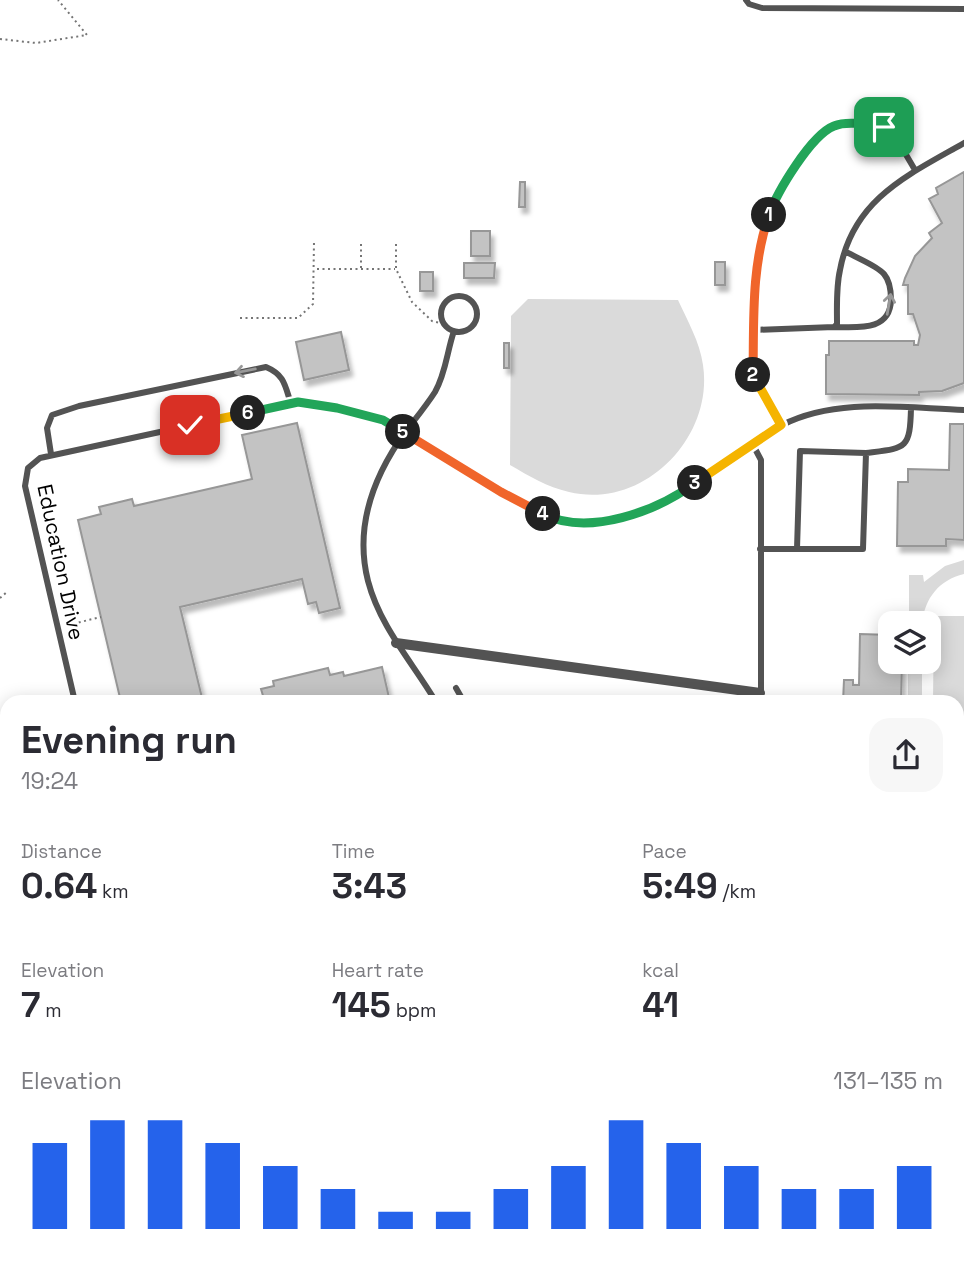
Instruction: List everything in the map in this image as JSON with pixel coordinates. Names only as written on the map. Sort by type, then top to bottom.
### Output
[{"type":"street","points":[[396,643],[747,695]]},
{"type":"lane","points":[[746,0],[749,4],[762,8],[964,9]]},
{"type":"lane","points":[[781,425],[753,378],[753,330],[754,281],[762,239],[784,184],[819,138],[837,125],[884,127],[895,136],[915,170]]},
{"type":"lane","points":[[834,327],[837,324],[839,270],[845,251],[867,207],[894,183],[964,143]]},
{"type":"lane","points":[[753,330],[876,325],[890,309],[891,291],[883,273],[845,251]]},
{"type":"lane","points":[[456,296],[467,298],[475,307],[474,323],[465,330],[454,331],[444,324],[441,313],[446,302],[456,296]]},
{"type":"lane","points":[[431,695],[396,643],[369,582],[365,533],[370,496],[404,433],[436,390],[454,331]]},
{"type":"lane","points":[[51,454],[47,428],[52,415],[79,406],[211,378],[266,367],[277,372],[282,379],[291,404]]},
{"type":"lane","name":"Education Drive","points":[[73,695],[25,486],[28,468],[40,458],[51,454],[298,402],[337,408],[383,420],[501,492],[554,519],[590,523],[634,515],[684,492],[752,443],[781,425],[803,416],[841,407],[964,410]]},
{"type":"lane","points":[[797,549],[800,451],[866,453],[891,450],[907,441],[910,436],[911,408]]},
{"type":"lane","points":[[752,443],[761,460],[760,695]]},
{"type":"lane","points":[[760,548],[863,549],[866,453]]},
{"type":"lane","points":[[456,688],[460,695]]},
{"type":"path","points":[[0,39],[36,43],[87,35],[58,0]]},
{"type":"path","points":[[240,318],[298,318],[313,304],[314,242]]},
{"type":"path","points":[[361,243],[361,269]]},
{"type":"path","points":[[396,244],[396,269],[414,305],[432,321],[444,324]]},
{"type":"path","points":[[315,269],[396,269]]},
{"type":"path","points":[[0,598],[8,592]]},
{"type":"path","points":[[68,625],[101,617]]},
{"type":"shaded area","points":[[528,299],[678,300],[699,348],[703,365],[703,392],[697,418],[685,442],[668,463],[647,479],[623,490],[596,495],[561,490],[510,465],[511,316]]},
{"type":"shaded area","points":[[964,560],[964,574],[947,581],[935,591],[925,611],[909,611],[909,575],[923,575],[924,582],[945,566]]},
{"type":"shaded area","points":[[941,616],[964,616],[964,695],[933,695],[933,674],[941,674]]},
{"type":"shaded area","points":[[908,674],[922,674],[922,695],[908,695]]},
{"type":"building","points":[[964,172],[964,383],[942,391],[919,392],[919,395],[826,394],[826,355],[829,355],[829,341],[914,341],[914,345],[918,345],[920,335],[913,314],[908,314],[908,285],[903,285],[915,256],[932,238],[929,233],[942,223],[929,199],[938,194],[936,188]]},
{"type":"building","points":[[520,182],[525,182],[525,207],[519,207]]},
{"type":"building","points":[[471,231],[490,231],[490,256],[471,256]]},
{"type":"building","points":[[715,262],[725,262],[725,285],[715,285]]},
{"type":"building","points":[[464,263],[495,263],[494,278],[464,278]]},
{"type":"building","points":[[420,272],[433,272],[433,291],[420,291]]},
{"type":"building","points":[[341,332],[349,370],[304,380],[296,342]]},
{"type":"building","points":[[504,343],[509,343],[509,368],[504,368]]},
{"type":"building","points":[[297,423],[340,608],[319,613],[316,602],[308,604],[302,579],[180,607],[201,695],[119,695],[78,520],[101,514],[99,507],[132,499],[134,506],[252,479],[242,435]]},
{"type":"building","points":[[950,424],[964,424],[964,540],[946,539],[946,546],[897,546],[898,482],[908,482],[908,469],[949,470]]},
{"type":"building","points":[[860,634],[878,635],[878,674],[902,674],[901,695],[843,695],[844,680],[853,680],[853,685],[859,685]]},
{"type":"building","points":[[382,667],[388,695],[263,695],[261,689],[274,686],[273,681],[328,668],[330,675],[343,672],[344,676]]},
{"type":"route","points":[[190,425],[298,402],[337,408],[383,420],[501,492],[554,519],[590,523],[634,515],[684,492],[781,425],[753,378],[754,281],[762,239],[774,201],[806,152],[831,128],[843,124],[884,127]]}]
